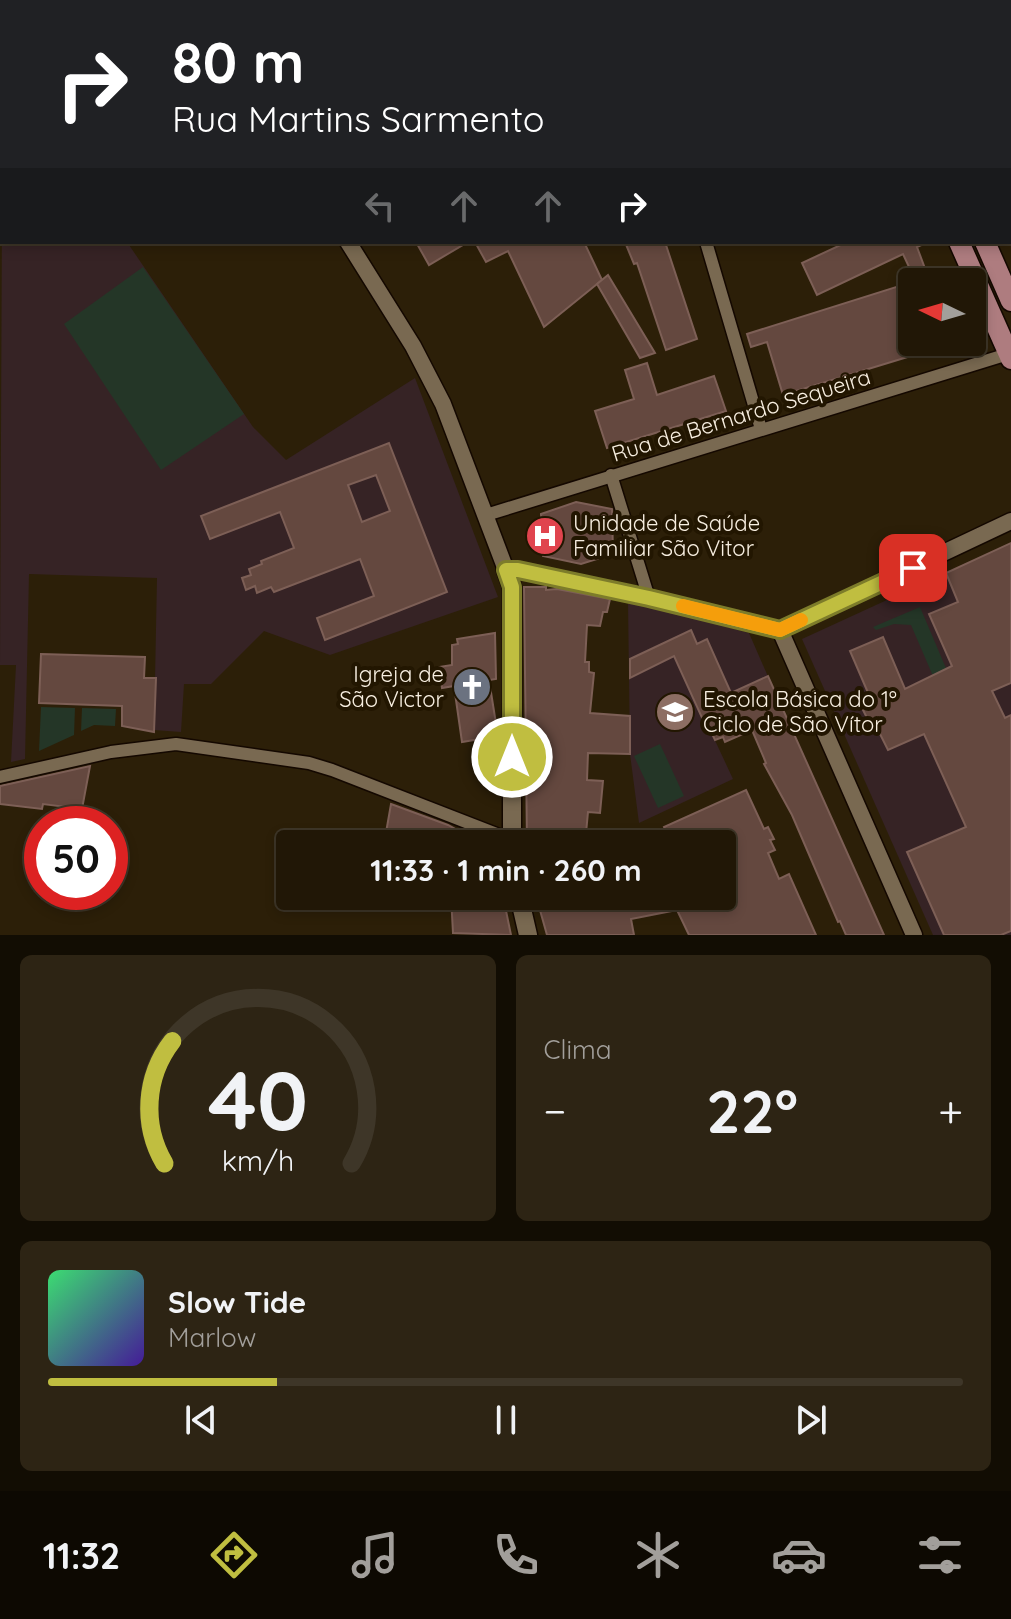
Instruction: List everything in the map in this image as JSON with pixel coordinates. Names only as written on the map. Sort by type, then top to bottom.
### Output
[{"type":"main road","points":[[960,244],[1010,356]]},
{"type":"main road","points":[[986,244],[1011,301]]},
{"type":"main road","points":[[506,570],[512,587],[512,830]]},
{"type":"main road","points":[[522,910],[528,935]]},
{"type":"street","points":[[349,244],[443,404],[506,570],[649,598],[780,630],[1011,521]]},
{"type":"street","points":[[707,244],[761,429]]},
{"type":"street","name":"Rua de Bernardo Sequeira","points":[[486,515],[761,429],[1010,356]]},
{"type":"street","points":[[611,475],[649,598]]},
{"type":"street","points":[[780,630],[914,935]]},
{"type":"street","points":[[0,777],[111,752],[176,744],[309,763],[484,830]]},
{"type":"shaded area","points":[[2,244],[128,244],[253,427],[286,460],[415,378],[498,597],[330,655],[264,631],[211,684],[184,684],[181,732],[154,730],[157,578],[29,574],[25,759],[11,762],[16,665],[0,665]]},
{"type":"shaded area","points":[[1011,543],[1011,935],[933,935],[802,639]]},
{"type":"shaded area","name":"Escola Básica do 1º Ciclo de São Vítor","points":[[628,601],[749,633],[773,688],[705,719],[733,779],[639,823],[630,754]]},
{"type":"green space","points":[[143,267],[244,414],[161,470],[64,324]]},
{"type":"green space","points":[[920,607],[962,706],[948,711],[911,625],[894,624],[876,630],[873,627]]},
{"type":"green space","points":[[41,707],[75,708],[74,735],[39,751]]},
{"type":"green space","points":[[82,708],[116,709],[115,726],[94,725],[81,731]]},
{"type":"green space","points":[[660,744],[684,796],[658,808],[634,756]]},
{"type":"building","points":[[417,244],[465,244],[429,265]]},
{"type":"building","points":[[476,244],[585,244],[602,280],[544,327],[508,251],[486,262]]},
{"type":"building","points":[[626,244],[666,244],[697,339],[666,350],[637,263],[634,264]]},
{"type":"building","points":[[843,244],[924,244],[917,247],[925,268],[910,268],[903,254],[817,295],[802,263]]},
{"type":"building","points":[[608,275],[655,353],[640,358],[597,284]]},
{"type":"building","points":[[898,286],[898,356],[911,356],[783,395],[767,342],[751,347],[747,334]]},
{"type":"building","points":[[647,363],[657,395],[714,376],[726,411],[607,448],[595,411],[634,399],[625,370]]},
{"type":"building","points":[[389,443],[447,592],[325,640],[317,618],[374,596],[360,559],[274,592],[271,587],[257,593],[255,586],[246,590],[242,578],[251,575],[249,569],[294,548],[280,512],[210,539],[201,516]],"holes":[[[376,475],[390,511],[362,522],[348,485]]]},
{"type":"building","points":[[576,502],[612,509],[613,554],[581,564],[543,556],[541,514]]},
{"type":"building","points":[[1011,543],[1011,683],[992,691],[1005,718],[1011,715],[1011,931],[1001,935],[944,935],[907,852],[966,827],[924,734],[888,750],[872,718],[868,720],[861,706],[872,702],[850,651],[883,637],[905,689],[952,666],[929,614],[958,602],[946,573]]},
{"type":"building","points":[[524,587],[546,587],[546,590],[557,589],[610,599],[600,626],[587,625],[585,662],[589,662],[589,672],[594,673],[590,713],[630,716],[630,754],[588,753],[587,780],[603,781],[600,813],[588,812],[586,830],[527,830]]},
{"type":"building","points":[[691,630],[697,644],[707,639],[731,693],[768,676],[884,935],[846,935],[792,815],[764,764],[752,730],[725,742],[723,737],[715,740],[674,656],[630,678],[630,659]]},
{"type":"building","name":"Igreja de São Victor","points":[[495,633],[496,679],[489,680],[498,736],[462,742],[454,686],[442,688],[439,667],[452,665],[452,645],[458,644],[457,639]]},
{"type":"building","points":[[41,654],[145,657],[144,678],[156,678],[154,732],[122,726],[122,706],[39,703]]},
{"type":"building","points":[[90,766],[83,806],[0,804],[0,786]]},
{"type":"building","points":[[746,790],[764,829],[768,827],[774,839],[770,840],[775,850],[768,853],[779,879],[789,874],[816,935],[689,935],[677,910],[736,910],[736,830],[665,830],[664,827]]},
{"type":"building","points":[[391,804],[457,830],[386,830]]},
{"type":"building","points":[[452,910],[506,910],[511,935],[453,933]]},
{"type":"building","points":[[540,910],[677,910],[631,919],[634,935],[547,935]]},
{"type":"slow traffic","points":[[683,606],[780,630],[801,620]]},
{"type":"place","name":"Unidade de Saúde Familiar São Vitor","points":[[545,536]]},
{"type":"place","name":"Igreja de São Victor","points":[[472,687]]},
{"type":"place","name":"Escola Básica do 1º Ciclo de São Vítor","points":[[675,712]]},
{"type":"route","points":[[512,757],[512,587],[506,570],[649,598],[780,630],[913,568]]}]
